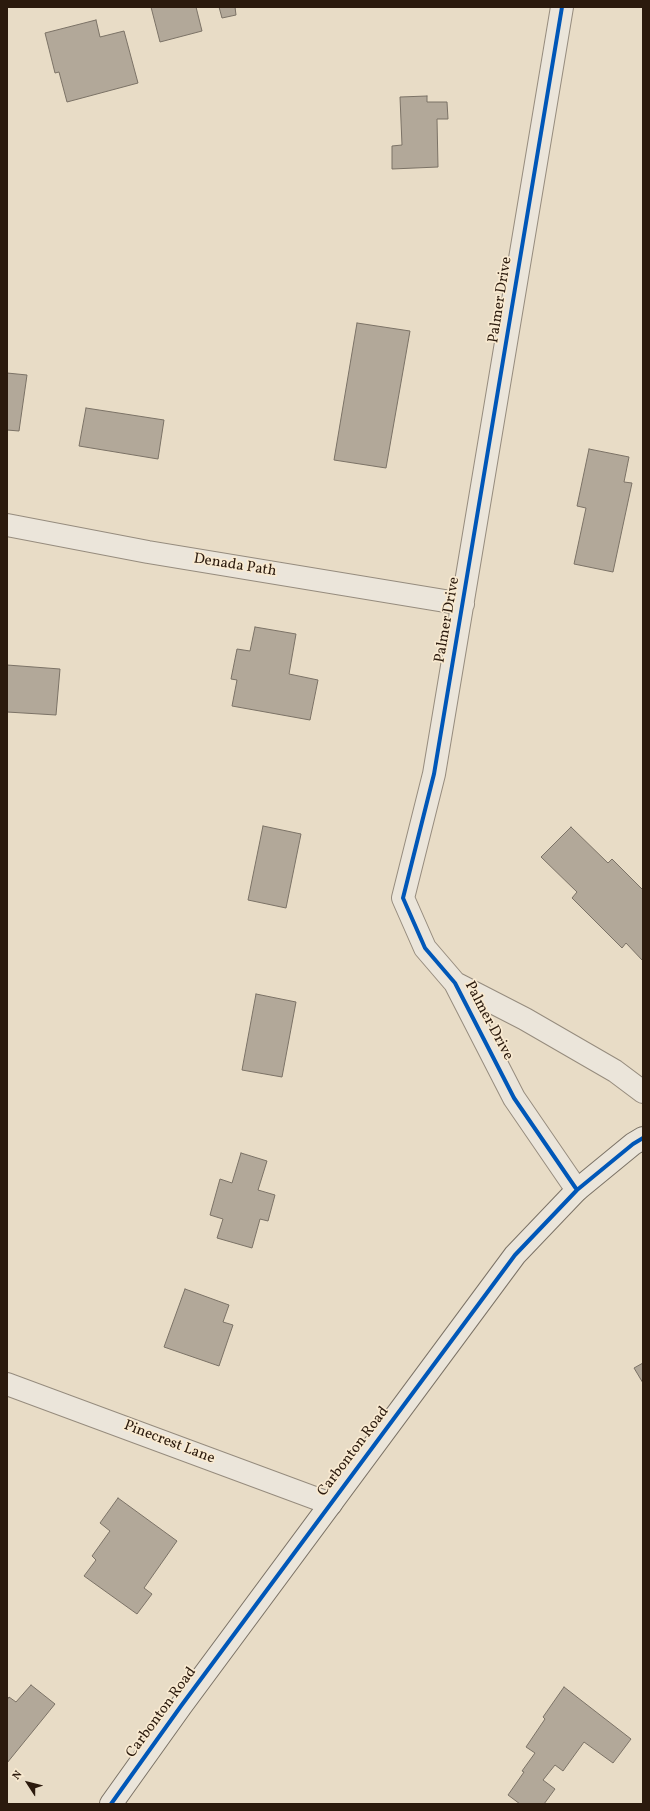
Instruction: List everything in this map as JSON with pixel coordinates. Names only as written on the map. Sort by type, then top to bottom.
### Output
[{"type":"street","name":"Palmer Drive","points":[[562,7],[434,774],[403,898],[425,948],[455,983],[514,1098],[577,1190]]},
{"type":"street","name":"Denada Path","points":[[7,526],[148,552],[463,604]]},
{"type":"street","points":[[455,983],[525,1019],[563,1041],[615,1072],[643,1092]]},
{"type":"street","name":"Carbonton Road","points":[[111,1804],[181,1706],[515,1255],[577,1190],[633,1144],[643,1138]]},
{"type":"street","name":"Pinecrest Lane","points":[[7,1384],[331,1504]]},
{"type":"building","points":[[151,7],[196,7],[202,31],[160,42]]},
{"type":"building","points":[[219,7],[235,7],[236,15],[222,18]]},
{"type":"building","points":[[96,20],[100,37],[124,31],[138,83],[67,102],[59,72],[55,73],[45,33]]},
{"type":"building","points":[[427,96],[427,102],[447,102],[448,119],[437,119],[438,167],[392,169],[392,146],[402,145],[400,97]]},
{"type":"building","points":[[357,323],[410,331],[386,468],[334,460]]},
{"type":"building","points":[[7,373],[27,375],[19,431],[7,430]]},
{"type":"building","points":[[86,408],[164,420],[158,459],[79,446]]},
{"type":"building","points":[[589,449],[629,457],[624,482],[632,483],[613,572],[574,564],[586,508],[577,506]]},
{"type":"building","points":[[255,627],[296,634],[289,674],[318,680],[310,720],[232,706],[237,680],[231,679],[237,649],[250,651]]},
{"type":"building","points":[[7,665],[60,669],[56,715],[7,712]]},
{"type":"building","points":[[263,826],[301,834],[286,908],[248,900]]},
{"type":"building","points":[[571,827],[608,863],[612,859],[643,890],[643,961],[626,943],[622,948],[572,898],[577,892],[541,857]]},
{"type":"building","points":[[256,994],[296,1002],[282,1077],[242,1070]]},
{"type":"building","points":[[241,1153],[267,1161],[258,1190],[275,1195],[268,1221],[260,1219],[252,1248],[217,1238],[223,1219],[210,1215],[220,1179],[232,1183]]},
{"type":"building","points":[[185,1289],[229,1305],[223,1322],[233,1325],[219,1366],[164,1347]]},
{"type":"building","points":[[643,1363],[643,1383],[634,1368]]},
{"type":"building","points":[[118,1498],[177,1541],[144,1588],[152,1594],[137,1614],[84,1576],[96,1560],[92,1556],[110,1531],[100,1523]]},
{"type":"building","points":[[31,1685],[55,1704],[7,1763],[7,1700],[9,1697],[16,1702]]},
{"type":"building","points":[[564,1687],[631,1739],[613,1763],[584,1742],[563,1771],[555,1765],[543,1780],[555,1789],[544,1804],[520,1804],[508,1795],[524,1772],[522,1771],[535,1753],[526,1747],[545,1719],[543,1717]]},
{"type":"cycle path","points":[[562,7],[434,774],[403,898],[425,948],[455,983],[514,1098],[577,1190]]},
{"type":"cycle path","points":[[111,1804],[181,1706],[515,1255],[577,1190],[633,1144],[643,1138]]}]
